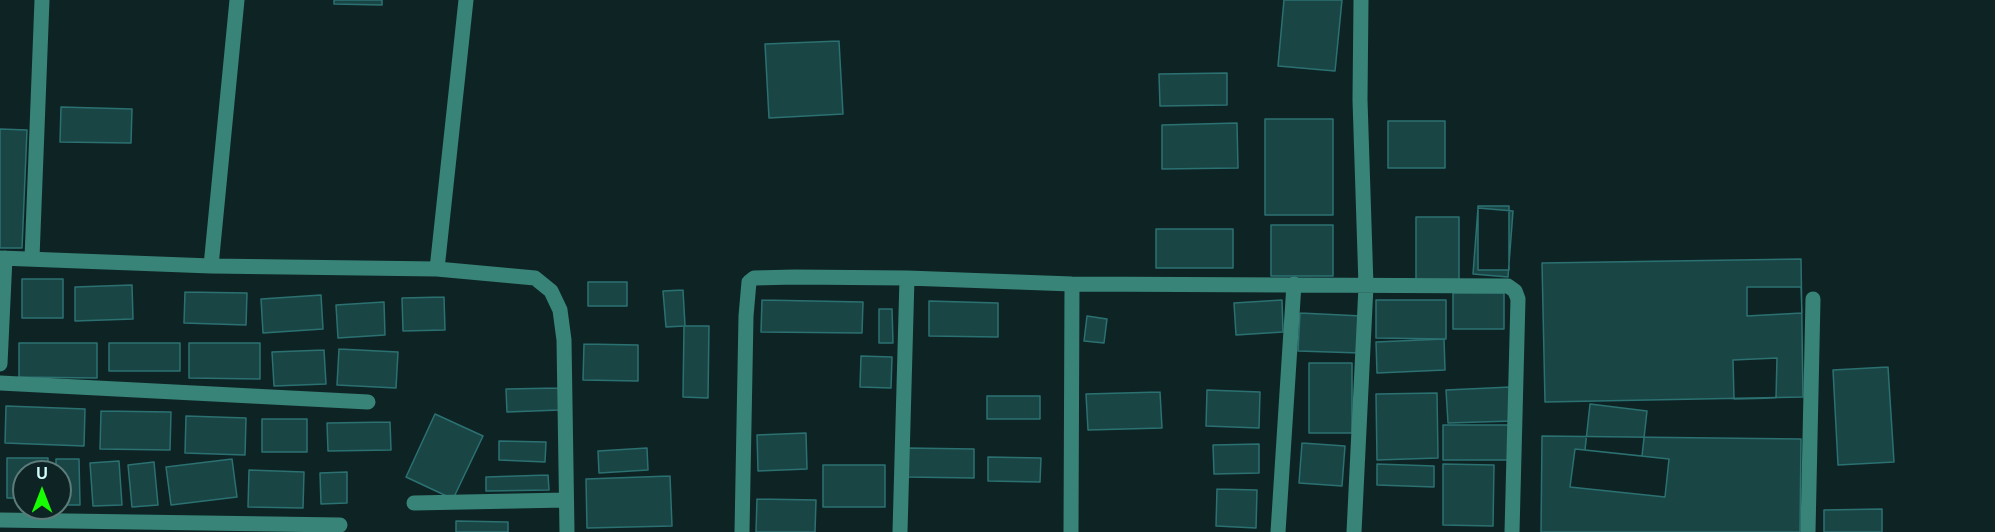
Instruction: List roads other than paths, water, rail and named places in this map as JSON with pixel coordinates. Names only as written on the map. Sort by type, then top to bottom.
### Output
[{"type":"street","points":[[32,258],[42,0]]},
{"type":"street","points":[[211,266],[237,0]]},
{"type":"street","points":[[437,269],[466,0]]},
{"type":"street","points":[[1354,532],[1366,286],[1360,100],[1361,0]]},
{"type":"street","points":[[0,364],[2,258],[211,266],[437,269],[535,278],[551,291],[560,310],[564,340],[567,532]]},
{"type":"street","points":[[742,532],[746,316],[749,282],[754,278],[795,277],[907,278],[1072,284],[1508,286],[1515,291],[1518,299],[1512,532]]},
{"type":"street","points":[[900,532],[907,278]]},
{"type":"street","points":[[1071,532],[1072,284]]},
{"type":"street","points":[[1278,532],[1294,284]]},
{"type":"street","points":[[1808,532],[1813,299]]},
{"type":"street","points":[[0,383],[368,402]]},
{"type":"street","points":[[414,502],[566,500]]},
{"type":"street","points":[[0,520],[340,525]]}]
